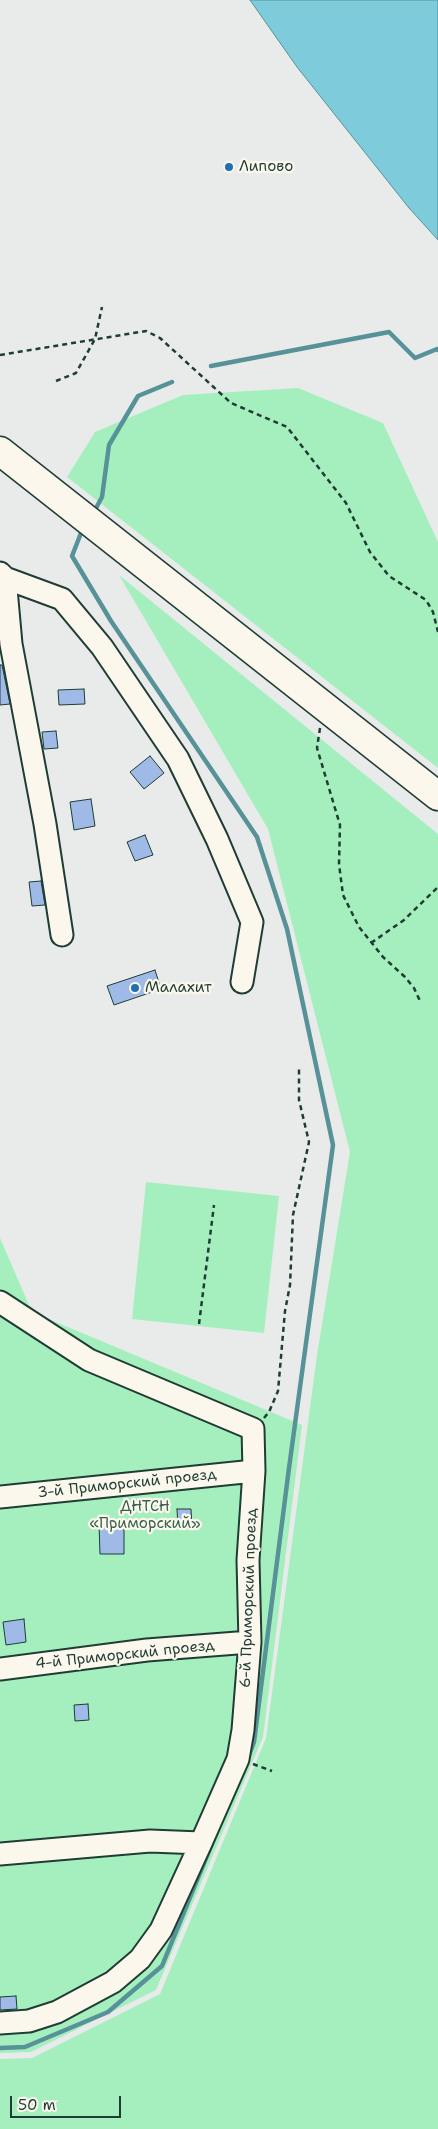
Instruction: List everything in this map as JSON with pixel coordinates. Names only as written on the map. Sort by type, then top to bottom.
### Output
[{"type":"main road","points":[[0,451],[438,796]]},
{"type":"street","points":[[62,935],[45,824],[11,644],[2,575],[62,599],[102,647],[178,759],[217,838],[252,922],[242,982]]},
{"type":"street","points":[[0,1302],[89,1360],[253,1429]]},
{"type":"street","name":"6-й Приморский проезд","points":[[0,2024],[29,2021],[57,2012],[112,1982],[140,1960],[161,1930],[238,1759],[243,1730],[250,1642],[248,1560],[254,1471],[253,1429]]},
{"type":"street","name":"3-й Приморский проезд","points":[[0,1497],[254,1471]]},
{"type":"street","name":"4-й Приморский проезд","points":[[0,1669],[147,1650],[250,1642]]},
{"type":"street","points":[[0,1854],[150,1842],[201,1844]]},
{"type":"path","points":[[56,381],[76,373],[95,339],[102,307]]},
{"type":"path","points":[[0,355],[146,331],[160,338],[231,403],[287,427],[346,503],[370,552],[389,576],[426,600],[433,612],[438,632]]},
{"type":"path","points":[[323,707],[317,748],[340,825],[339,864],[343,895],[359,927],[383,957],[405,977],[414,988],[420,1001]]},
{"type":"path","points":[[371,943],[404,920],[438,887]]},
{"type":"path","points":[[253,1429],[269,1412],[278,1391],[285,1311],[290,1285],[293,1216],[309,1142],[299,1100],[299,1069]]},
{"type":"path","points":[[199,1324],[214,1205]]},
{"type":"green space","points":[[298,388],[383,423],[438,542],[438,768],[67,477],[95,432],[183,395]]},
{"type":"green space","points":[[119,575],[438,834],[438,2129],[0,2129],[0,2059],[32,2058],[160,1994],[266,1738],[317,1355],[350,1152],[268,829]]},
{"type":"green space","points":[[146,1182],[279,1196],[264,1333],[132,1319]]},
{"type":"green space","name":"ДНТСН «Приморский»","points":[[0,1238],[32,1312],[302,1425],[263,1737],[156,1990],[31,2052],[0,2053]]},
{"type":"water","points":[[250,0],[438,0],[438,240],[409,208],[297,67]]},
{"type":"building","points":[[0,665],[2,665],[10,704],[0,705]]},
{"type":"building","points":[[84,689],[85,704],[59,705],[58,690]]},
{"type":"building","points":[[56,731],[58,748],[44,749],[42,732]]},
{"type":"building","points":[[150,756],[164,773],[144,789],[130,772]]},
{"type":"building","points":[[91,799],[95,826],[74,830],[70,802]]},
{"type":"building","points":[[145,835],[153,855],[135,861],[127,842]]},
{"type":"building","points":[[41,881],[45,905],[32,906],[29,882]]},
{"type":"building","points":[[155,970],[161,989],[114,1005],[107,986]]},
{"type":"building","points":[[177,1509],[191,1509],[192,1528],[178,1528]]},
{"type":"building","points":[[124,1523],[124,1554],[100,1554],[99,1524]]},
{"type":"building","points":[[24,1619],[26,1642],[6,1645],[3,1622]]},
{"type":"building","points":[[88,1704],[89,1720],[75,1721],[74,1705]]},
{"type":"building","points":[[16,1996],[17,2009],[0,2010],[0,1997]]},
{"type":"waterway","points":[[211,366],[389,332],[415,358],[438,350]]},
{"type":"waterway","points":[[95,510],[102,497],[109,445],[138,396],[172,382]]},
{"type":"waterway","points":[[81,533],[72,556],[111,621],[257,837],[287,929],[333,1145],[254,1742],[248,1758]]},
{"type":"waterway","points":[[0,2048],[25,2047],[108,2012],[162,1966],[216,1834]]},
{"type":"place","name":"Липово","points":[[229,167]]},
{"type":"place","name":"Малахит","points":[[135,988]]}]
